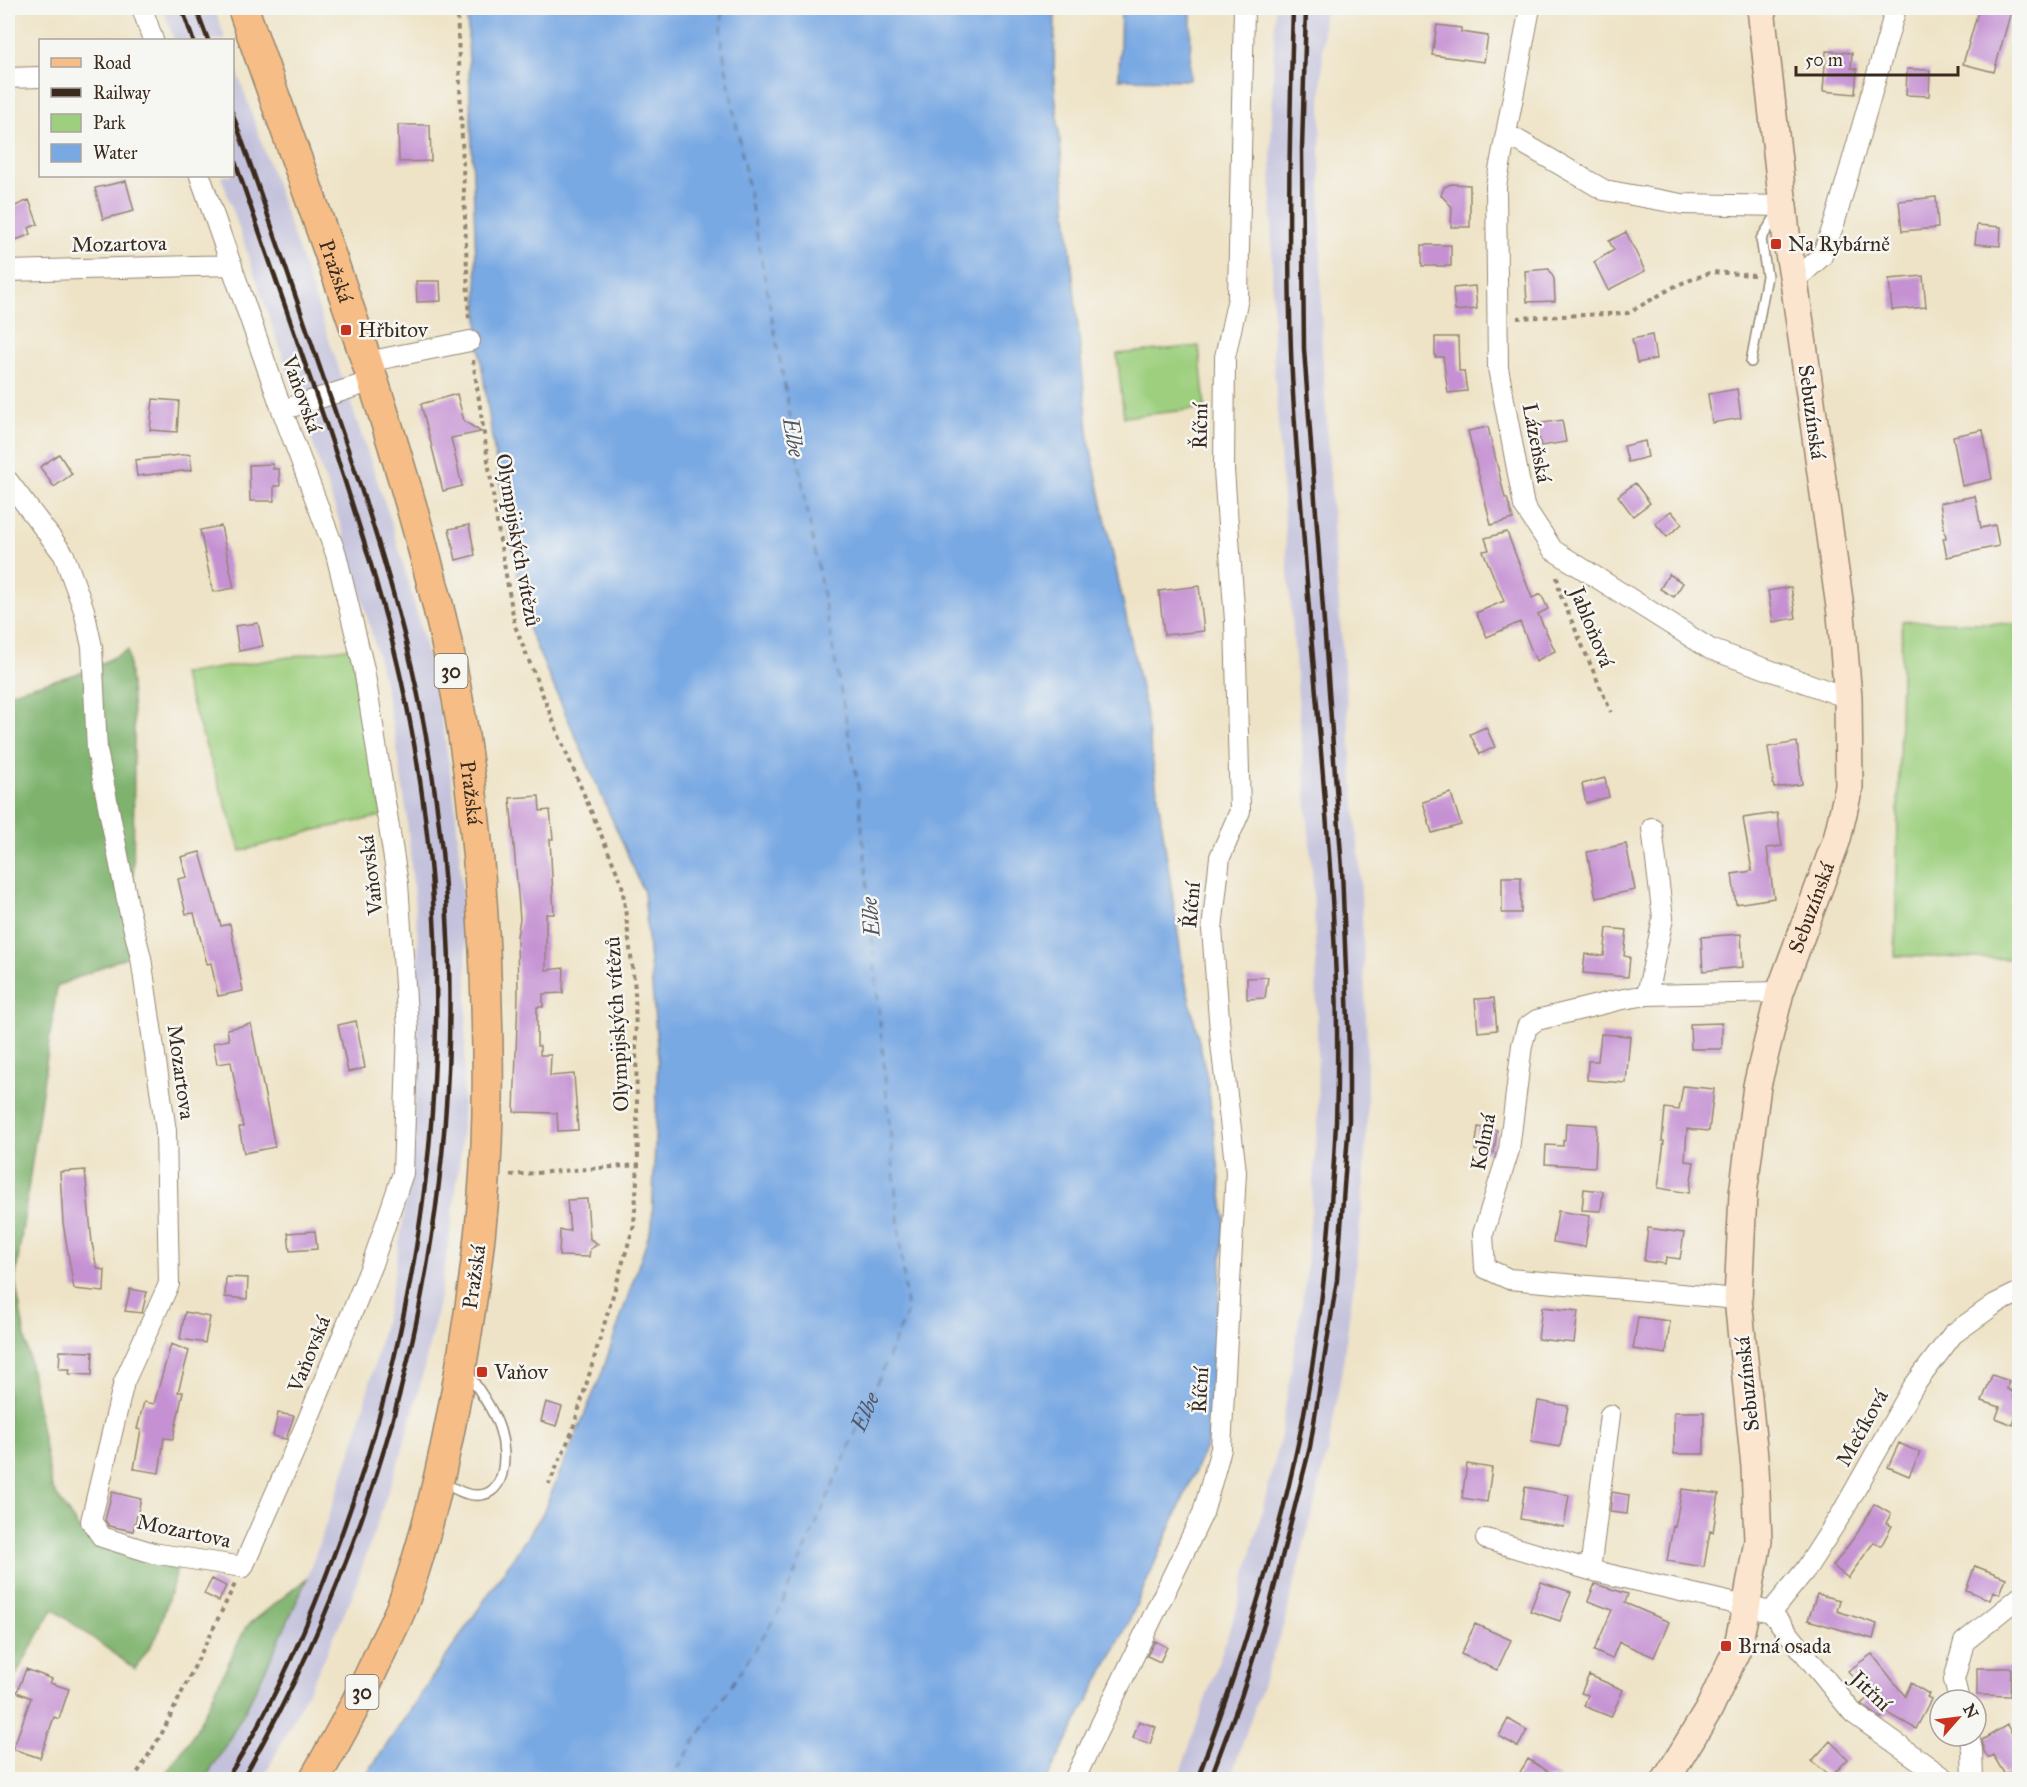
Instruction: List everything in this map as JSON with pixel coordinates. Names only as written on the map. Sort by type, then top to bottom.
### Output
[{"type":"main road","name":"Pražská","points":[[243,8],[370,372],[404,478],[445,638],[475,818],[486,989],[488,1063],[485,1176],[478,1254],[462,1364],[440,1481],[404,1602],[367,1682],[338,1739],[314,1779]]},
{"type":"main road","name":"Sebuzínská","points":[[1666,1779],[1709,1709],[1737,1648],[1759,1610],[1755,1467],[1738,1299],[1743,1194],[1757,1086],[1780,992],[1837,838],[1849,787],[1848,698],[1839,603],[1782,206],[1761,8]]},
{"type":"street","points":[[142,8],[153,39]]},
{"type":"street","name":"Říční","points":[[1074,1779],[1203,1513],[1221,1449],[1236,1172],[1221,1044],[1212,928],[1220,857],[1240,811],[1235,621],[1224,470],[1225,357],[1238,298],[1244,8]]},
{"type":"street","name":"Lázeňská","points":[[1530,8],[1496,186],[1498,368],[1524,506],[1553,550],[1710,648],[1848,698]]},
{"type":"street","points":[[1794,281],[1822,256],[1832,230],[1896,8]]},
{"type":"street","points":[[8,78],[39,77]]},
{"type":"street","points":[[1506,134],[1604,190],[1682,204],[1782,206]]},
{"type":"street","name":"Vaňovská","points":[[200,177],[282,410],[336,554],[364,669],[398,884],[408,1028],[403,1173],[372,1264],[243,1567]]},
{"type":"street","name":"Mozartova","points":[[8,271],[232,265]]},
{"type":"street","points":[[282,410],[370,372],[470,341]]},
{"type":"street","name":"Mozartova","points":[[8,481],[64,555],[84,610],[92,647],[98,750],[129,910],[141,958],[166,1131],[169,1284],[124,1382],[91,1521],[102,1536],[153,1553],[243,1567]]},
{"type":"street","points":[[1647,995],[1663,918],[1652,828]]},
{"type":"street","name":"Kolmá","points":[[1738,1299],[1509,1279],[1485,1268],[1483,1234],[1509,1149],[1522,1045],[1527,1027],[1538,1020],[1647,995],[1780,992]]},
{"type":"street","name":"Mečíková","points":[[1759,1610],[1818,1550],[1842,1513],[1913,1387],[1953,1334],[1995,1304],[2019,1292]]},
{"type":"street","points":[[1590,1570],[1610,1415]]},
{"type":"street","points":[[1486,1539],[1590,1570],[1759,1610]]},
{"type":"street","points":[[1956,1688],[1954,1680],[1964,1642],[2019,1597]]},
{"type":"street","name":"Jitřní","points":[[1759,1610],[1853,1713],[1947,1779]]},
{"type":"street","points":[[1972,1748],[1973,1779]]},
{"type":"lane","points":[[1751,362],[1767,276],[1761,239],[1782,206]]},
{"type":"lane","points":[[440,1481],[468,1494],[486,1493],[501,1481],[506,1456],[500,1429],[462,1364]]},
{"type":"path","name":"Olympijských vítězů","points":[[456,8],[470,341],[515,626],[622,884],[635,989],[638,1166],[634,1225],[572,1432],[549,1484]]},
{"type":"path","points":[[1498,319],[1628,313],[1677,285],[1712,272],[1767,276]]},
{"type":"path","name":"Jabloňová","points":[[1553,550],[1560,594],[1611,712]]},
{"type":"path","points":[[485,1176],[638,1166]]},
{"type":"path","points":[[133,1779],[161,1735],[243,1567]]},
{"type":"shaded area","points":[[163,8],[214,8],[226,39],[174,39]]},
{"type":"shaded area","points":[[1275,8],[1324,8],[1320,148],[1322,349],[1335,556],[1360,867],[1367,1040],[1367,1120],[1362,1203],[1342,1370],[1328,1450],[1285,1620],[1230,1779],[1178,1779],[1238,1605],[1280,1440],[1306,1277],[1318,1118],[1316,958],[1312,870],[1273,350],[1271,147]]},
{"type":"shaded area","points":[[234,62],[390,518],[430,666],[455,803],[466,939],[467,1004],[461,1150],[451,1227],[439,1302],[420,1386],[402,1451],[352,1596],[324,1659],[263,1779],[205,1780],[220,1757],[251,1697],[307,1578],[356,1437],[391,1293],[412,1145],[417,1074],[418,941],[406,809],[383,677],[343,532],[221,177],[234,177]]},
{"type":"green space","points":[[1199,346],[1205,408],[1124,417],[1117,354]]},
{"type":"green space","points":[[1902,621],[2019,624],[2019,959],[1895,956]]},
{"type":"green space","points":[[352,647],[383,816],[316,830],[241,851],[182,674]]},
{"type":"green space","points":[[128,650],[134,726],[133,954],[57,986],[15,1281],[52,1488],[82,1534],[177,1570],[157,1636],[135,1669],[53,1609],[8,1689],[8,693],[87,671]]},
{"type":"green space","points":[[307,1578],[247,1706],[205,1779],[162,1779],[194,1734],[246,1627]]},
{"type":"water","name":"Elbe","points":[[467,8],[1055,8],[1054,81],[1089,441],[1144,702],[1184,975],[1207,1077],[1225,1219],[1208,1442],[1127,1626],[1047,1779],[363,1780],[542,1515],[602,1373],[652,1225],[658,1057],[644,892],[528,628],[494,450],[479,347]]},
{"type":"water","points":[[1121,8],[1191,8],[1190,80],[1119,79]]},
{"type":"building","points":[[1979,8],[2012,8],[1994,72],[1963,64]]},
{"type":"building","points":[[1437,25],[1461,28],[1461,32],[1488,36],[1484,62],[1432,55]]},
{"type":"building","points":[[1826,51],[1852,53],[1851,68],[1857,69],[1855,94],[1823,91]]},
{"type":"building","points":[[1907,69],[1930,70],[1929,96],[1906,95]]},
{"type":"building","points":[[398,125],[430,125],[431,161],[399,162]]},
{"type":"building","points":[[126,181],[134,211],[103,219],[95,188]]},
{"type":"building","points":[[1451,184],[1470,185],[1470,227],[1451,227],[1452,207],[1441,195],[1444,187]]},
{"type":"building","points":[[1936,197],[1938,228],[1902,231],[1899,201]]},
{"type":"building","points":[[29,200],[38,224],[29,228],[31,234],[16,240],[8,220],[8,209]]},
{"type":"building","points":[[1977,225],[2001,227],[2000,246],[1975,244]]},
{"type":"building","points":[[1626,232],[1645,271],[1608,290],[1594,262],[1614,250],[1609,241]]},
{"type":"building","points":[[1422,245],[1451,245],[1451,266],[1422,266]]},
{"type":"building","points":[[1549,269],[1554,279],[1555,301],[1527,302],[1525,271]]},
{"type":"building","points":[[1923,276],[1926,307],[1892,310],[1889,279]]},
{"type":"building","points":[[416,281],[440,281],[441,301],[417,302]]},
{"type":"building","points":[[1475,286],[1477,309],[1455,311],[1453,288]]},
{"type":"building","points":[[1652,335],[1656,359],[1637,363],[1632,339]]},
{"type":"building","points":[[1435,337],[1458,337],[1459,371],[1464,371],[1467,391],[1448,393],[1443,357],[1435,357]]},
{"type":"building","points":[[1737,389],[1741,418],[1712,423],[1708,394]]},
{"type":"building","points":[[457,394],[464,421],[481,432],[451,438],[462,486],[443,491],[421,404]]},
{"type":"building","points":[[153,399],[179,401],[177,432],[150,430]]},
{"type":"building","points":[[1562,420],[1566,442],[1541,446],[1536,424]]},
{"type":"building","points":[[1488,427],[1505,498],[1507,498],[1513,519],[1491,525],[1468,431]]},
{"type":"building","points":[[1983,430],[1992,479],[1962,486],[1953,436]]},
{"type":"building","points":[[1645,441],[1648,457],[1628,462],[1624,446]]},
{"type":"building","points":[[59,454],[72,474],[54,487],[40,467]]},
{"type":"building","points":[[190,454],[192,470],[137,476],[135,460]]},
{"type":"building","points":[[273,464],[273,469],[279,469],[280,486],[274,486],[274,501],[250,501],[249,465]]},
{"type":"building","points":[[1635,483],[1650,503],[1633,516],[1618,496]]},
{"type":"building","points":[[1975,496],[1981,528],[1995,525],[1999,546],[1947,557],[1940,503]]},
{"type":"building","points":[[1671,511],[1682,524],[1667,537],[1655,523]]},
{"type":"building","points":[[469,525],[475,555],[456,560],[449,529]]},
{"type":"building","points":[[221,526],[234,588],[213,592],[200,530]]},
{"type":"building","points":[[1507,532],[1532,598],[1541,594],[1548,609],[1538,614],[1555,651],[1536,661],[1520,622],[1487,637],[1476,613],[1504,601],[1483,551],[1489,550],[1485,538]]},
{"type":"building","points":[[1669,574],[1683,583],[1674,597],[1660,589]]},
{"type":"building","points":[[1199,586],[1204,631],[1164,635],[1159,591]]},
{"type":"building","points":[[1791,587],[1796,618],[1773,622],[1768,591]]},
{"type":"building","points":[[258,623],[263,646],[239,651],[235,626]]},
{"type":"building","points":[[1486,727],[1495,747],[1480,754],[1470,734]]},
{"type":"building","points":[[1797,742],[1802,784],[1774,788],[1768,747]]},
{"type":"building","points":[[1605,778],[1609,797],[1586,803],[1582,784]]},
{"type":"building","points":[[1451,793],[1461,825],[1432,833],[1423,802]]},
{"type":"building","points":[[539,796],[540,811],[550,810],[553,839],[550,839],[554,914],[546,914],[546,970],[564,968],[563,993],[543,994],[543,1007],[537,1007],[537,1046],[540,1046],[540,1055],[551,1055],[550,1076],[574,1074],[578,1130],[558,1131],[557,1113],[514,1112],[518,995],[517,936],[520,919],[510,798]]},
{"type":"building","points":[[1777,813],[1782,846],[1767,848],[1774,898],[1736,904],[1732,874],[1752,871],[1743,818]]},
{"type":"building","points":[[1626,844],[1635,890],[1596,898],[1587,852]]},
{"type":"building","points":[[200,852],[221,926],[230,924],[243,991],[218,996],[211,963],[207,964],[194,913],[186,914],[178,879],[187,877],[181,857]]},
{"type":"building","points":[[1502,877],[1521,877],[1521,913],[1502,913]]},
{"type":"building","points":[[1607,928],[1627,930],[1624,956],[1630,957],[1628,977],[1583,973],[1585,954],[1604,956]]},
{"type":"building","points":[[1741,934],[1743,967],[1703,971],[1701,937]]},
{"type":"building","points":[[1268,977],[1265,998],[1247,999],[1247,978]]},
{"type":"building","points":[[1494,998],[1497,1030],[1478,1032],[1475,999]]},
{"type":"building","points":[[356,1021],[365,1068],[348,1072],[338,1025]]},
{"type":"building","points":[[1722,1023],[1722,1049],[1691,1049],[1690,1024]]},
{"type":"building","points":[[251,1024],[275,1147],[244,1153],[239,1127],[243,1127],[231,1062],[217,1064],[213,1043],[229,1040],[227,1029]]},
{"type":"building","points":[[1601,1034],[1630,1036],[1626,1083],[1587,1080],[1588,1061],[1598,1061]]},
{"type":"building","points":[[1683,1086],[1714,1089],[1709,1131],[1687,1129],[1685,1161],[1694,1162],[1689,1193],[1658,1188],[1664,1141],[1662,1141],[1665,1108],[1679,1110]]},
{"type":"building","points":[[1566,1123],[1597,1125],[1595,1167],[1545,1164],[1546,1145],[1563,1146]]},
{"type":"building","points":[[1478,1127],[1497,1130],[1494,1153],[1475,1150]]},
{"type":"building","points":[[85,1170],[96,1264],[98,1269],[105,1270],[104,1292],[74,1289],[63,1223],[60,1172]]},
{"type":"building","points":[[1584,1189],[1603,1191],[1601,1211],[1582,1210]]},
{"type":"building","points":[[587,1199],[590,1239],[598,1244],[590,1249],[589,1257],[559,1256],[560,1230],[570,1231],[567,1200]]},
{"type":"building","points":[[1558,1211],[1590,1216],[1585,1247],[1553,1242]]},
{"type":"building","points":[[1648,1228],[1684,1233],[1680,1259],[1666,1257],[1665,1264],[1644,1261]]},
{"type":"building","points":[[315,1231],[317,1249],[290,1251],[288,1233]]},
{"type":"building","points":[[226,1277],[248,1278],[247,1299],[225,1297]]},
{"type":"building","points":[[130,1289],[147,1292],[142,1313],[125,1311]]},
{"type":"building","points":[[1542,1307],[1578,1311],[1574,1343],[1538,1339]]},
{"type":"building","points":[[185,1312],[210,1317],[205,1343],[180,1339]]},
{"type":"building","points":[[1638,1317],[1670,1321],[1666,1354],[1633,1349]]},
{"type":"building","points":[[171,1344],[189,1351],[178,1392],[183,1392],[173,1439],[164,1438],[159,1473],[134,1469],[141,1430],[137,1429],[144,1402],[154,1404]]},
{"type":"building","points":[[60,1351],[93,1352],[92,1375],[69,1374],[70,1369],[59,1369]]},
{"type":"building","points":[[1992,1375],[2009,1381],[2007,1389],[2015,1393],[2013,1397],[2019,1400],[2013,1425],[1996,1418],[2000,1407],[1982,1401]]},
{"type":"building","points":[[1538,1401],[1568,1406],[1560,1447],[1531,1442]]},
{"type":"building","points":[[546,1402],[562,1407],[556,1426],[541,1421]]},
{"type":"building","points":[[1674,1412],[1704,1412],[1704,1454],[1674,1454]]},
{"type":"building","points":[[278,1413],[294,1416],[286,1439],[273,1436]]},
{"type":"building","points":[[1899,1443],[1920,1453],[1909,1476],[1888,1467]]},
{"type":"building","points":[[1467,1464],[1492,1468],[1487,1502],[1462,1498]]},
{"type":"building","points":[[1525,1487],[1569,1495],[1564,1527],[1520,1519]]},
{"type":"building","points":[[1682,1489],[1719,1494],[1704,1567],[1667,1561]]},
{"type":"building","points":[[112,1492],[141,1499],[133,1531],[109,1526],[105,1520]]},
{"type":"building","points":[[1612,1492],[1629,1495],[1627,1514],[1610,1512]]},
{"type":"building","points":[[1874,1504],[1891,1514],[1886,1523],[1892,1526],[1881,1546],[1874,1542],[1848,1578],[1833,1566],[1858,1532]]},
{"type":"building","points":[[1975,1566],[2006,1578],[2000,1594],[1993,1591],[1990,1600],[1966,1590]]},
{"type":"building","points":[[212,1579],[226,1586],[219,1601],[204,1594]]},
{"type":"building","points":[[1541,1582],[1571,1592],[1560,1621],[1530,1611]]},
{"type":"building","points":[[1595,1584],[1628,1594],[1625,1603],[1669,1622],[1654,1657],[1619,1642],[1612,1659],[1594,1651],[1612,1610],[1588,1601]]},
{"type":"building","points":[[1817,1594],[1840,1600],[1837,1611],[1877,1624],[1873,1639],[1808,1620]]},
{"type":"building","points":[[1475,1624],[1511,1640],[1497,1670],[1461,1654]]},
{"type":"building","points":[[1155,1641],[1167,1647],[1160,1662],[1147,1656]]},
{"type":"building","points":[[1872,1654],[1905,1696],[1911,1683],[1928,1693],[1928,1705],[1916,1729],[1888,1713],[1881,1718],[1861,1704],[1868,1698],[1848,1671]]},
{"type":"building","points":[[1977,1668],[2011,1668],[2010,1696],[1988,1695],[1988,1688],[1977,1688]]},
{"type":"building","points":[[26,1669],[52,1679],[50,1683],[69,1689],[59,1719],[54,1717],[40,1758],[13,1749],[31,1698],[17,1692]]},
{"type":"building","points":[[1589,1675],[1623,1690],[1611,1717],[1584,1706],[1588,1695],[1581,1693]]},
{"type":"building","points":[[1508,1719],[1527,1730],[1518,1747],[1499,1736]]},
{"type":"building","points":[[1139,1721],[1156,1727],[1150,1744],[1133,1738]]},
{"type":"building","points":[[2007,1725],[2019,1746],[2019,1767],[2005,1775],[1993,1755],[1988,1758],[1984,1751],[1983,1748],[1988,1748],[1988,1736]]},
{"type":"building","points":[[1830,1741],[1848,1759],[1831,1777],[1812,1761]]},
{"type":"building","points":[[1528,1759],[1561,1779],[1516,1779]]},
{"type":"ferry route","points":[[670,1780],[777,1615],[907,1313],[858,785],[720,35],[723,8]]},
{"type":"railway","points":[[182,8],[193,39]]},
{"type":"railway","points":[[196,8],[208,39]]},
{"type":"railway","points":[[1197,1780],[1254,1614],[1278,1529],[1298,1444],[1313,1364],[1328,1243],[1334,1162],[1337,1051],[1333,909],[1293,401],[1291,350],[1289,221],[1293,8]]},
{"type":"railway","points":[[1210,1780],[1241,1697],[1268,1612],[1310,1447],[1337,1280],[1349,1120],[1349,1048],[1342,869],[1304,349],[1302,149],[1306,8]]},
{"type":"railway","points":[[234,118],[358,479],[403,630],[437,810],[449,953],[447,1097],[431,1240],[403,1381],[362,1519],[308,1652],[242,1780]]},
{"type":"railway","points":[[226,1780],[259,1725],[301,1638],[336,1549],[369,1451],[395,1352],[415,1251],[429,1149],[435,1046],[435,943],[428,840],[405,698],[376,581],[340,465],[234,159]]},
{"type":"place","name":"Na Rybárně","points":[[1776,244]]},
{"type":"place","name":"Hřbitov","points":[[346,330]]},
{"type":"place","name":"Vaňov","points":[[482,1372]]},
{"type":"place","name":"Brná osada","points":[[1726,1646]]}]
